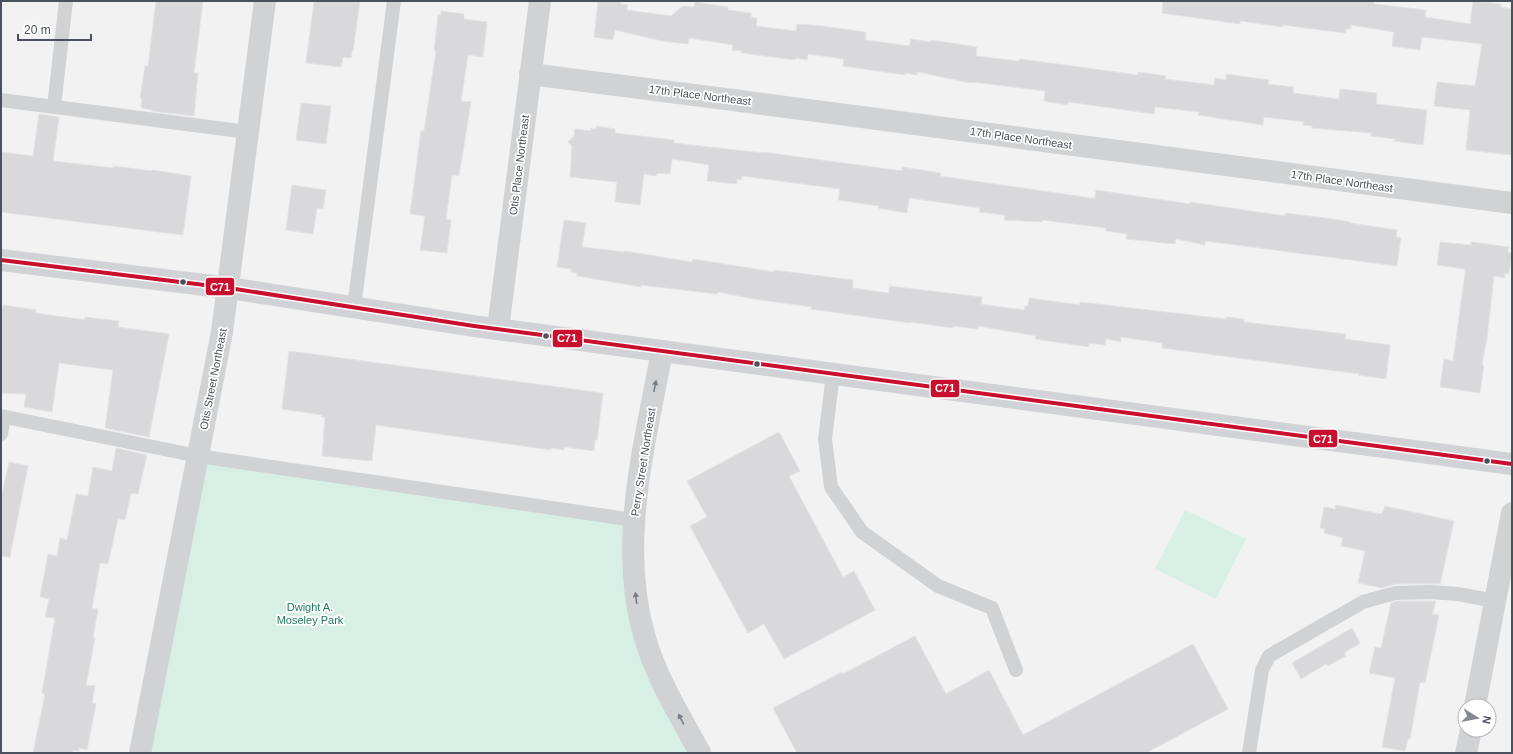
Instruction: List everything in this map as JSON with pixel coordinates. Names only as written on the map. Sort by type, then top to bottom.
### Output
[{"type":"main road","points":[[1,260],[229,288],[498,329],[1512,464]]},
{"type":"street","name":"Otis Street Northeast","points":[[140,753],[222,332],[229,288],[265,1]]},
{"type":"street","name":"Otis Place Northeast","points":[[498,329],[540,1]]},
{"type":"street","name":"17th Place Northeast","points":[[530,74],[1512,203]]},
{"type":"street","name":"Perry Street Northeast","points":[[662,351],[636,490],[633,561],[636,597],[639,619],[645,640],[664,686],[700,753]]},
{"type":"street","points":[[1477,698],[1512,513]]},
{"type":"street","points":[[1466,753],[1469,738]]},
{"type":"lane","points":[[54,107],[66,1]]},
{"type":"lane","points":[[354,307],[394,1]]},
{"type":"lane","points":[[1,100],[248,132]]},
{"type":"lane","points":[[833,374],[824,439],[831,487],[862,532],[938,586],[992,608],[1016,670]]},
{"type":"lane","points":[[1,434],[3,417],[198,456],[634,520]]},
{"type":"lane","points":[[1248,753],[1262,670],[1269,656],[1363,602],[1395,593],[1430,592],[1458,594],[1495,601]]},
{"type":"green space","name":"Dwight A. Moseley Park","points":[[198,456],[634,520],[645,640],[700,753],[140,753]]},
{"type":"green space","points":[[1185,510],[1246,539],[1216,599],[1155,569]]},
{"type":"building","points":[[156,1],[203,1],[194,73],[198,73],[194,116],[152,111],[141,107],[142,98],[140,98],[145,66],[148,66]]},
{"type":"building","points":[[314,1],[360,1],[351,58],[343,57],[341,67],[306,63]]},
{"type":"building","points":[[598,1],[621,1],[620,4],[628,5],[627,10],[671,16],[683,6],[694,7],[695,2],[728,7],[728,10],[751,13],[751,17],[757,18],[756,26],[796,31],[797,24],[822,26],[865,32],[865,40],[909,46],[911,39],[931,42],[931,40],[977,47],[976,56],[1019,61],[1020,59],[1138,75],[1138,72],[1166,76],[1165,79],[1214,85],[1215,78],[1226,80],[1226,74],[1269,80],[1268,84],[1294,87],[1293,93],[1339,99],[1340,89],[1377,93],[1376,104],[1427,110],[1423,145],[1394,141],[1395,139],[1370,136],[1371,133],[1312,128],[1312,126],[1303,125],[1304,122],[1264,117],[1263,125],[1198,115],[1199,112],[1155,107],[1154,114],[1068,102],[1068,105],[1044,101],[1045,91],[971,83],[918,72],[917,75],[905,73],[905,75],[843,66],[844,59],[808,54],[807,60],[796,58],[795,60],[741,53],[741,51],[732,50],[733,45],[689,38],[688,44],[662,41],[615,30],[613,40],[594,37]]},
{"type":"building","points":[[1163,1],[1374,1],[1374,4],[1426,10],[1425,17],[1470,24],[1473,1],[1501,4],[1501,7],[1512,9],[1512,155],[1466,150],[1470,110],[1434,106],[1437,82],[1475,86],[1482,44],[1422,37],[1420,50],[1392,46],[1394,32],[1351,25],[1351,29],[1346,29],[1345,33],[1240,21],[1240,24],[1162,13]]},
{"type":"building","points":[[441,11],[464,14],[464,19],[487,22],[483,57],[468,55],[461,101],[471,102],[459,176],[452,175],[446,219],[451,220],[447,253],[420,250],[425,216],[410,214],[421,131],[424,131],[436,51],[434,51],[438,15],[441,15]]},
{"type":"building","points":[[301,103],[331,106],[326,144],[296,140]]},
{"type":"building","points":[[39,114],[59,117],[53,161],[113,168],[113,166],[152,170],[191,176],[183,235],[1,212],[1,152],[33,156]]},
{"type":"building","points":[[597,126],[615,129],[615,133],[674,140],[674,143],[763,152],[902,171],[902,167],[941,173],[940,176],[1091,198],[1095,198],[1096,190],[1285,216],[1286,213],[1333,219],[1397,230],[1396,237],[1401,238],[1397,266],[1205,241],[1205,245],[1176,239],[1175,244],[1126,239],[1127,234],[1106,231],[1106,228],[1042,220],[1042,222],[1004,220],[1005,215],[979,212],[980,208],[909,198],[907,213],[878,208],[879,206],[838,200],[840,189],[742,176],[742,180],[737,179],[737,184],[707,181],[709,165],[672,159],[670,174],[658,173],[655,176],[644,174],[640,205],[615,202],[617,182],[570,177],[572,146],[568,142],[574,136],[575,129],[590,131],[591,128],[596,129]]},
{"type":"building","points":[[292,185],[326,190],[323,209],[317,208],[313,234],[286,230]]},
{"type":"building","points":[[564,220],[586,223],[582,247],[625,251],[692,262],[693,259],[774,272],[774,270],[853,280],[853,288],[889,293],[889,286],[982,297],[981,304],[1024,310],[1025,306],[1028,306],[1029,298],[1080,305],[1080,302],[1226,319],[1226,317],[1244,319],[1244,322],[1346,334],[1345,339],[1390,345],[1386,379],[1358,375],[1359,374],[1162,348],[1162,343],[1121,337],[1121,342],[1106,339],[1105,345],[1089,343],[1089,347],[1035,339],[1036,336],[978,326],[978,329],[953,326],[953,328],[910,323],[811,309],[812,307],[754,299],[718,292],[717,294],[641,285],[641,287],[577,276],[577,273],[571,272],[571,269],[557,267]]},
{"type":"building","points":[[1440,242],[1471,245],[1471,242],[1509,247],[1508,252],[1512,253],[1509,274],[1505,273],[1505,278],[1494,276],[1487,338],[1482,365],[1484,365],[1480,393],[1440,387],[1444,359],[1453,361],[1465,269],[1437,265]]},
{"type":"building","points":[[3,305],[36,310],[36,313],[85,320],[85,317],[119,321],[118,327],[169,334],[149,437],[105,428],[113,370],[59,363],[52,412],[24,407],[26,394],[1,393],[1,316]]},
{"type":"building","points":[[289,351],[603,393],[597,440],[595,440],[594,451],[564,447],[564,450],[551,448],[551,450],[376,425],[372,461],[322,456],[325,417],[321,417],[322,415],[282,409]]},
{"type":"building","points":[[779,432],[800,471],[789,476],[843,577],[854,571],[875,610],[784,659],[764,624],[748,633],[690,526],[707,517],[687,481]]},
{"type":"building","points":[[116,448],[147,455],[138,494],[131,493],[125,520],[118,519],[108,564],[100,563],[92,608],[98,609],[93,638],[95,638],[86,685],[95,686],[92,703],[96,704],[87,750],[79,748],[79,751],[73,750],[72,753],[33,753],[45,694],[42,693],[55,618],[45,617],[49,599],[40,597],[48,554],[57,556],[60,538],[67,540],[76,494],[88,496],[93,467],[112,471]]},
{"type":"building","points":[[9,462],[28,466],[10,557],[1,556],[1,499]]},
{"type":"building","points":[[1336,505],[1382,514],[1385,506],[1454,521],[1440,584],[1395,584],[1382,588],[1358,583],[1365,551],[1341,546],[1343,538],[1324,533],[1325,529],[1320,528],[1324,507],[1335,509]]},
{"type":"building","points":[[1396,601],[1436,601],[1432,614],[1439,615],[1425,683],[1420,682],[1410,739],[1408,739],[1405,751],[1382,747],[1395,678],[1369,673],[1375,647],[1381,648],[1391,603]]},
{"type":"building","points":[[1352,628],[1360,643],[1344,653],[1346,656],[1328,666],[1326,664],[1301,679],[1292,663]]},
{"type":"building","points":[[915,636],[946,694],[989,670],[1023,735],[1193,644],[1228,709],[1146,753],[797,753],[773,708],[842,672],[843,674]]},
{"type":"transit line","name":"C71","points":[[1,260],[229,288],[474,326],[1512,464]]}]
